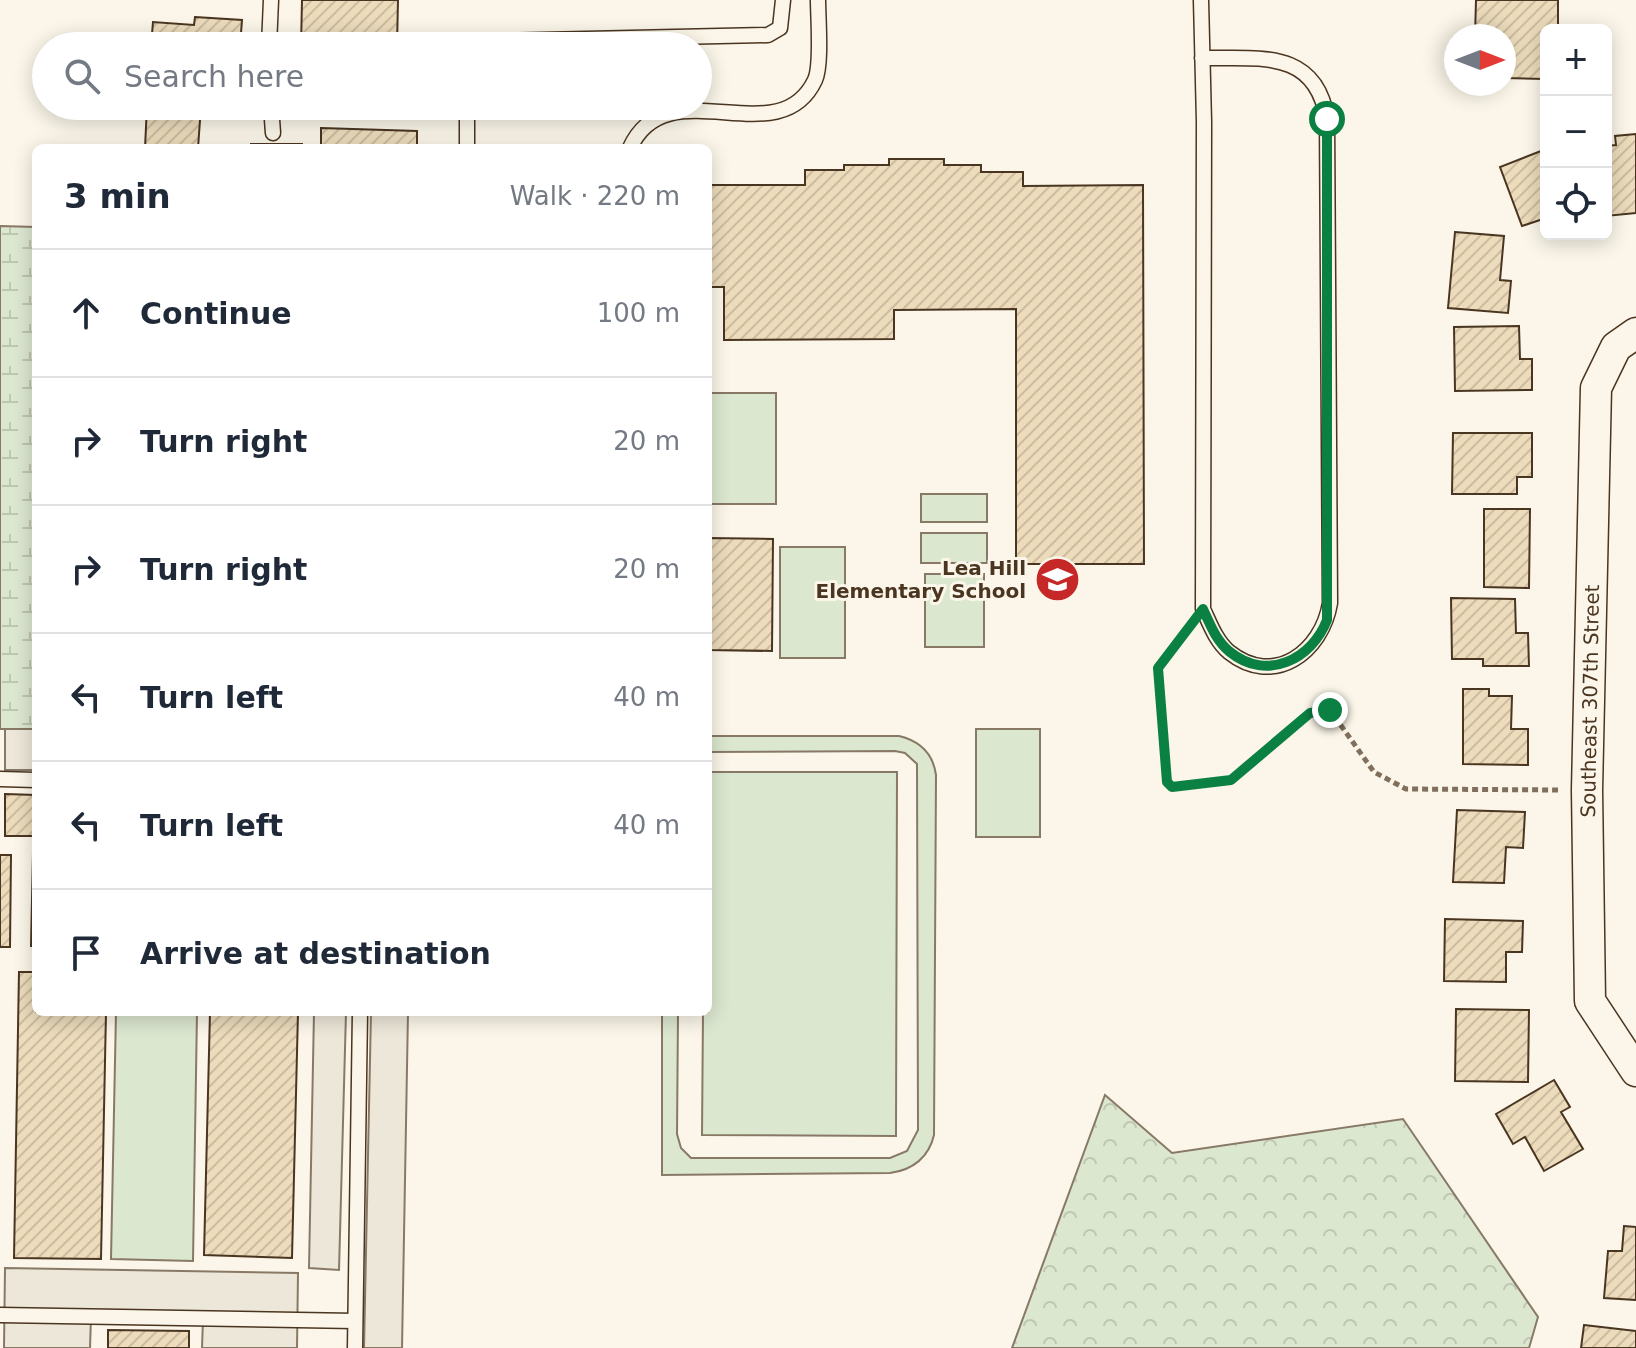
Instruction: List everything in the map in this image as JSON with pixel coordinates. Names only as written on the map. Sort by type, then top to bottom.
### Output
[{"type":"street","name":"Southeast 307th Street","points":[[1636,333],[1616,347],[1596,388],[1587,790],[1590,1001],[1636,1071]]},
{"type":"lane","points":[[270,32],[271,0]]},
{"type":"lane","points":[[712,36],[768,35],[780,28],[783,0]]},
{"type":"lane","points":[[712,112],[772,114],[799,100],[816,78],[818,0]]},
{"type":"lane","points":[[1201,0],[1203,609],[1217,638],[1229,652],[1252,663],[1278,665],[1295,659],[1321,636],[1330,603],[1325,101],[1305,73],[1290,63],[1273,59],[1202,58]]},
{"type":"lane","points":[[272,120],[273,133]]},
{"type":"lane","points":[[467,120],[467,144]]},
{"type":"lane","points":[[632,144],[639,128],[653,120]]},
{"type":"lane","points":[[0,779],[32,780]]},
{"type":"lane","points":[[355,1348],[360,1016]]},
{"type":"lane","points":[[0,1315],[355,1321]]},
{"type":"path","points":[[1203,609],[1158,668],[1166,774],[1172,787],[1231,780],[1310,713],[1330,710],[1374,772],[1406,789],[1587,790]]},
{"type":"green space","points":[[0,226],[32,227],[32,729],[0,729]]},
{"type":"green space","points":[[712,393],[776,393],[776,504],[712,504]]},
{"type":"green space","points":[[921,494],[987,494],[987,522],[921,522]]},
{"type":"green space","points":[[921,533],[987,533],[987,563],[921,563]]},
{"type":"green space","points":[[780,547],[845,547],[845,658],[780,658]]},
{"type":"green space","points":[[925,574],[984,574],[984,647],[925,647]]},
{"type":"green space","points":[[976,729],[1040,729],[1040,837],[976,837]]},
{"type":"green space","points":[[712,736],[899,736],[913,741],[929,754],[936,775],[932,1143],[919,1161],[906,1169],[890,1173],[662,1175],[662,1016],[678,1016],[677,1134],[681,1148],[691,1158],[890,1158],[907,1151],[918,1130],[917,764],[905,753],[712,752]]},
{"type":"green space","points":[[712,772],[897,772],[896,1136],[702,1135],[703,1016],[712,1016]]},
{"type":"green space","points":[[116,1016],[197,1016],[193,1261],[111,1259]]},
{"type":"green space","points":[[1105,1095],[1172,1153],[1403,1119],[1538,1317],[1529,1348],[1012,1348]]},
{"type":"shaded area","points":[[5,729],[32,729],[32,770],[5,770]]},
{"type":"shaded area","points":[[314,1016],[346,1016],[339,1270],[309,1268]]},
{"type":"shaded area","points":[[371,1016],[408,1016],[402,1348],[364,1348]]},
{"type":"shaded area","points":[[5,1268],[298,1273],[297,1348],[202,1348],[203,1319],[91,1317],[90,1348],[4,1348]]},
{"type":"building","points":[[302,0],[398,0],[397,32],[301,32]]},
{"type":"building","points":[[1476,0],[1558,0],[1558,24],[1540,24],[1540,79],[1516,78],[1516,24],[1475,24]]},
{"type":"building","points":[[195,17],[242,20],[241,32],[152,32],[153,22],[194,25]]},
{"type":"building","points":[[146,120],[200,120],[198,144],[145,144]]},
{"type":"building","points":[[321,128],[417,131],[417,144],[321,144]]},
{"type":"building","points":[[1636,134],[1636,213],[1612,215],[1612,145],[1616,145],[1615,136]]},
{"type":"building","points":[[1540,151],[1540,220],[1522,226],[1500,167]]},
{"type":"building","points":[[889,159],[944,159],[944,165],[981,165],[981,172],[1023,172],[1023,186],[1143,185],[1144,564],[1016,564],[1016,309],[894,310],[894,339],[724,340],[724,287],[712,287],[712,185],[805,185],[805,170],[844,170],[844,165],[889,165]]},
{"type":"building","points":[[1455,232],[1504,236],[1500,280],[1511,281],[1508,313],[1448,308]]},
{"type":"building","points":[[1519,326],[1520,359],[1532,359],[1532,390],[1455,391],[1454,327]]},
{"type":"building","points":[[1453,433],[1532,433],[1532,477],[1517,477],[1517,494],[1452,494]]},
{"type":"building","points":[[1484,509],[1530,509],[1529,588],[1484,587]]},
{"type":"building","points":[[712,538],[773,539],[772,651],[712,650]]},
{"type":"building","points":[[1451,598],[1515,599],[1516,633],[1528,633],[1529,666],[1483,666],[1483,659],[1452,659]]},
{"type":"building","points":[[1463,689],[1489,689],[1489,696],[1512,696],[1511,729],[1528,729],[1528,765],[1463,764]]},
{"type":"building","points":[[5,794],[32,795],[32,836],[5,836]]},
{"type":"building","points":[[1457,810],[1525,812],[1523,848],[1506,847],[1504,883],[1453,882]]},
{"type":"building","points":[[0,855],[11,855],[10,947],[0,947]]},
{"type":"building","points":[[1445,919],[1523,921],[1522,952],[1506,952],[1506,982],[1444,981]]},
{"type":"building","points":[[19,972],[32,972],[32,1016],[106,1016],[101,1259],[14,1258]]},
{"type":"building","points":[[1456,1009],[1529,1010],[1528,1082],[1455,1081]]},
{"type":"building","points":[[210,1016],[298,1016],[292,1258],[204,1255]]},
{"type":"building","points":[[1554,1080],[1570,1107],[1561,1112],[1583,1149],[1544,1171],[1525,1137],[1513,1144],[1496,1114]]},
{"type":"building","points":[[1624,1226],[1636,1227],[1636,1300],[1604,1298],[1608,1251],[1622,1251]]},
{"type":"building","points":[[1584,1325],[1636,1331],[1636,1348],[1581,1348]]},
{"type":"building","points":[[108,1330],[189,1331],[189,1348],[108,1348]]},
{"type":"place","name":"Lea Hill Elementary School","points":[[1057,580]]},
{"type":"route","points":[[1327,119],[1330,603],[1327,620],[1321,636],[1309,650],[1278,665],[1261,665],[1244,661],[1229,652],[1217,638],[1203,609],[1158,668],[1167,782],[1172,787],[1231,780],[1310,713],[1330,710]]}]
